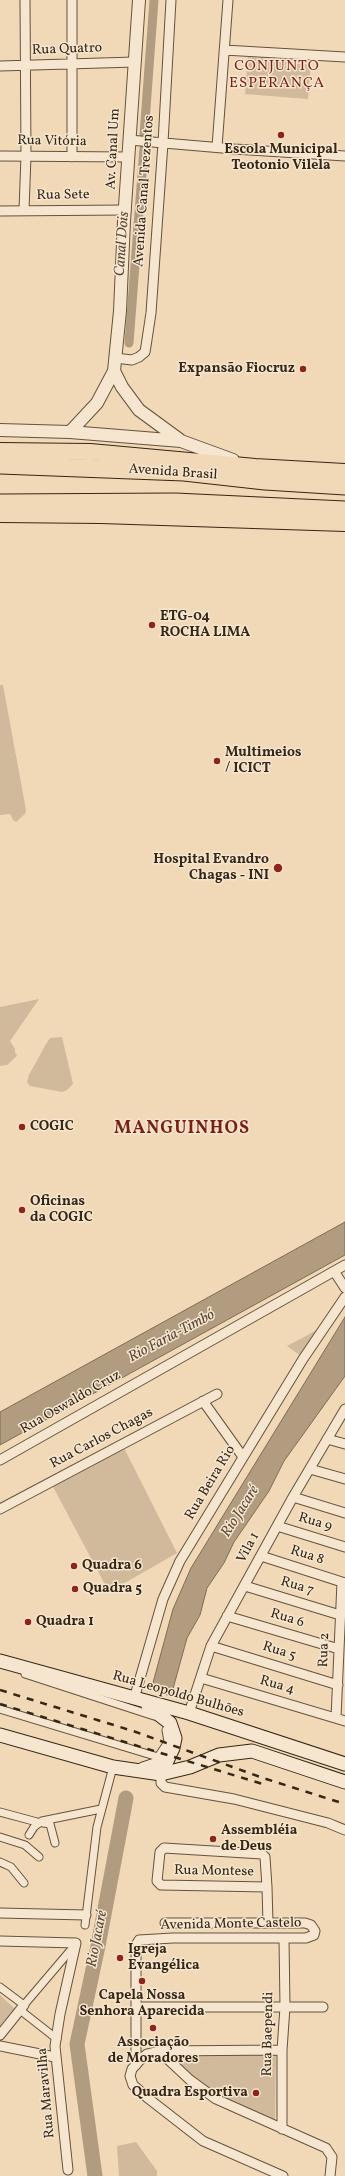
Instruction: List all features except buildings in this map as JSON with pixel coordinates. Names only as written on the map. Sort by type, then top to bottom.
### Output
[{"type":"highway","name":"Avenida Brasil","points":[[0,451],[90,452],[255,467],[345,472]]},
{"type":"highway","name":"Avenida Brasil","points":[[0,464],[184,472],[265,481],[345,486]]},
{"type":"highway","name":"Avenida Brasil","points":[[0,503],[175,502],[345,510]]},
{"type":"highway","points":[[0,514],[101,515],[345,523]]},
{"type":"main road","name":"Rua Leopoldo Bulhões","points":[[0,1661],[189,1713],[345,1764]]},
{"type":"main road","points":[[138,1700],[170,1723],[174,1738],[173,1748],[167,1761],[139,1770]]},
{"type":"main road","points":[[0,1734],[113,1767],[161,1774],[190,1767],[219,1756],[252,1751],[345,1782]]},
{"type":"street","points":[[24,210],[26,156],[24,65],[25,0]]},
{"type":"street","points":[[72,0],[72,157]]},
{"type":"street","name":"Av. Canal Um","points":[[114,371],[120,310],[129,140],[139,0]]},
{"type":"street","name":"Avenida Canal Trezentos","points":[[115,358],[132,360],[145,352],[146,346],[151,313],[163,143],[170,0]]},
{"type":"street","points":[[217,148],[228,0]]},
{"type":"street","points":[[224,50],[345,57]]},
{"type":"street","name":"Rua Quatro","points":[[0,66],[135,62]]},
{"type":"street","points":[[129,140],[217,148],[345,156],[345,150]]},
{"type":"street","name":"Rua Vitória","points":[[0,156],[128,158]]},
{"type":"street","name":"Rua Sete","points":[[0,210],[126,210]]},
{"type":"street","points":[[70,432],[97,403],[114,371]]},
{"type":"street","points":[[114,371],[122,387],[139,410],[181,441]]},
{"type":"street","points":[[0,430],[70,432],[181,441],[255,467]]},
{"type":"street","name":"Rua Oswaldo Cruz","points":[[0,1460],[345,1265]]},
{"type":"street","points":[[334,1271],[345,1288]]},
{"type":"street","name":"Rua Beira Rio","points":[[138,1700],[163,1599],[172,1577],[243,1457],[330,1316],[345,1297]]},
{"type":"street","name":"Rua Carlos Chagas","points":[[0,1509],[218,1394]]},
{"type":"street","points":[[203,1401],[243,1457]]},
{"type":"street","name":"Vila 1","points":[[189,1713],[202,1678],[211,1646],[293,1497],[345,1407]]},
{"type":"street","points":[[327,1439],[345,1444]]},
{"type":"street","points":[[310,1469],[345,1479]]},
{"type":"street","points":[[293,1497],[345,1513]]},
{"type":"street","name":"Rua 9","points":[[277,1526],[345,1547]]},
{"type":"street","name":"Rua 8","points":[[261,1556],[343,1583]]},
{"type":"street","name":"Rua 2","points":[[341,1719],[338,1685],[340,1615],[343,1583]]},
{"type":"street","name":"Rua 7","points":[[245,1586],[340,1615]]},
{"type":"street","name":"Rua 6","points":[[227,1616],[339,1649]]},
{"type":"street","name":"Rua 5","points":[[211,1646],[338,1685]]},
{"type":"street","points":[[0,1666],[147,1713],[163,1724],[168,1736],[168,1742],[158,1757],[0,1710]]},
{"type":"street","name":"Rua 4","points":[[202,1678],[341,1719]]},
{"type":"street","points":[[85,1925],[95,1841],[101,1809],[113,1767]]},
{"type":"street","points":[[161,1774],[161,1783],[165,1787],[234,1799],[328,1823],[345,1830]]},
{"type":"street","points":[[29,1835],[40,1822],[101,1809]]},
{"type":"street","points":[[0,1812],[50,1824],[56,1842]]},
{"type":"street","points":[[0,1837],[25,1845],[39,1857]]},
{"type":"street","name":"Rua Montese","points":[[164,1848],[259,1853],[265,1857],[267,1887],[161,1885],[157,1881],[160,1852],[164,1848]]},
{"type":"street","points":[[0,1862],[12,1867],[24,1883]]},
{"type":"street","points":[[267,1887],[268,1923]]},
{"type":"street","points":[[0,1913],[86,1915]]},
{"type":"street","name":"Avenida Monte Castelo","points":[[136,2007],[136,1945],[139,1940],[173,1938],[306,1938],[314,1935],[315,1931],[310,1925],[305,1923],[165,1923]]},
{"type":"street","name":"Rua Baependi","points":[[282,2129],[282,2050],[285,2007],[284,1939]]},
{"type":"street","points":[[0,1941],[76,1943]]},
{"type":"street","points":[[0,2035],[76,1943]]},
{"type":"street","name":"Rua Maravilha","points":[[68,2170],[55,2057],[61,2010],[76,1943]]},
{"type":"street","points":[[0,1987],[57,2039]]},
{"type":"street","points":[[136,2065],[136,2007],[324,2007]]},
{"type":"street","points":[[0,2046],[55,2057]]},
{"type":"street","points":[[282,2050],[159,2051],[147,2054],[136,2065],[130,2076],[133,2085],[186,2129],[222,2150],[283,2176]]},
{"type":"street","points":[[159,2051],[190,2080],[216,2099],[326,2148],[332,2157],[330,2176]]},
{"type":"shaded area","points":[[248,57],[311,62],[308,99],[245,94]]},
{"type":"shaded area","points":[[0,685],[3,685],[26,810],[25,814],[16,822],[10,814],[0,815]]},
{"type":"shaded area","points":[[39,999],[10,1041],[17,1056],[7,1065],[0,1066],[0,1007]]},
{"type":"shaded area","points":[[62,1037],[73,1084],[67,1090],[62,1092],[30,1086],[27,1082],[29,1075],[46,1044],[50,1038]]},
{"type":"shaded area","points":[[318,1329],[301,1356],[287,1346],[306,1336]]},
{"type":"shaded area","points":[[122,1444],[177,1553],[109,1592],[51,1483]]},
{"type":"shaded area","points":[[0,1995],[16,2010],[0,2027]]},
{"type":"shaded area","points":[[174,2054],[276,2054],[275,2124],[209,2092],[173,2058]]},
{"type":"shaded area","points":[[136,2142],[157,2171],[157,2176],[119,2176],[117,2146]]},
{"type":"water","name":"Rio Faria-Timbó","points":[[345,1222],[345,1255],[0,1445],[0,1412]]},
{"type":"water","name":"Rio Jacaré","points":[[345,1317],[345,1376],[284,1461],[269,1491],[234,1542],[224,1563],[207,1588],[200,1615],[187,1638],[171,1696],[151,1690],[173,1609],[191,1568]]},
{"type":"waterway","name":"Canal Dois","points":[[144,135],[154,0]]},
{"type":"waterway","name":"Canal Dois","points":[[129,343],[144,148]]},
{"type":"waterway","name":"Rio Jacaré","points":[[95,2176],[77,2044],[98,1946],[126,1798]]},
{"type":"railway","points":[[0,1690],[133,1731],[263,1778],[345,1804]]},
{"type":"railway","points":[[0,1704],[266,1785]]},
{"type":"place","name":"Escola Municipal Teotonio Vilela","points":[[281,135]]},
{"type":"place","name":"Expansão Fiocruz","points":[[303,369]]},
{"type":"place","name":"ETG-04 ROCHA LIMA","points":[[152,625]]},
{"type":"place","name":"Multimeios / ICICT","points":[[217,761]]},
{"type":"place","name":"Hospital Evandro Chagas - INI","points":[[278,868]]},
{"type":"place","name":"COGIC","points":[[22,1127]]},
{"type":"place","name":"Oficinas da COGIC","points":[[22,1210]]},
{"type":"place","name":"Quadra 6","points":[[74,1566]]},
{"type":"place","name":"Quadra 5","points":[[75,1589]]},
{"type":"place","name":"Quadra 1","points":[[28,1622]]},
{"type":"place","name":"Assembléia de Deus","points":[[213,1839]]},
{"type":"place","name":"Igreja Evangélica","points":[[120,1958]]},
{"type":"place","name":"Capela Nossa Senhora Aparecida","points":[[142,1981]]},
{"type":"place","name":"Associação de Moradores","points":[[153,2028]]},
{"type":"place","name":"Quadra Esportiva","points":[[256,2093]]},
{"type":"district","name":"CONJUNTO ESPERANÇA","points":[[277,76]]},
{"type":"district","name":"MANGUINHOS","points":[[182,1130]]}]
